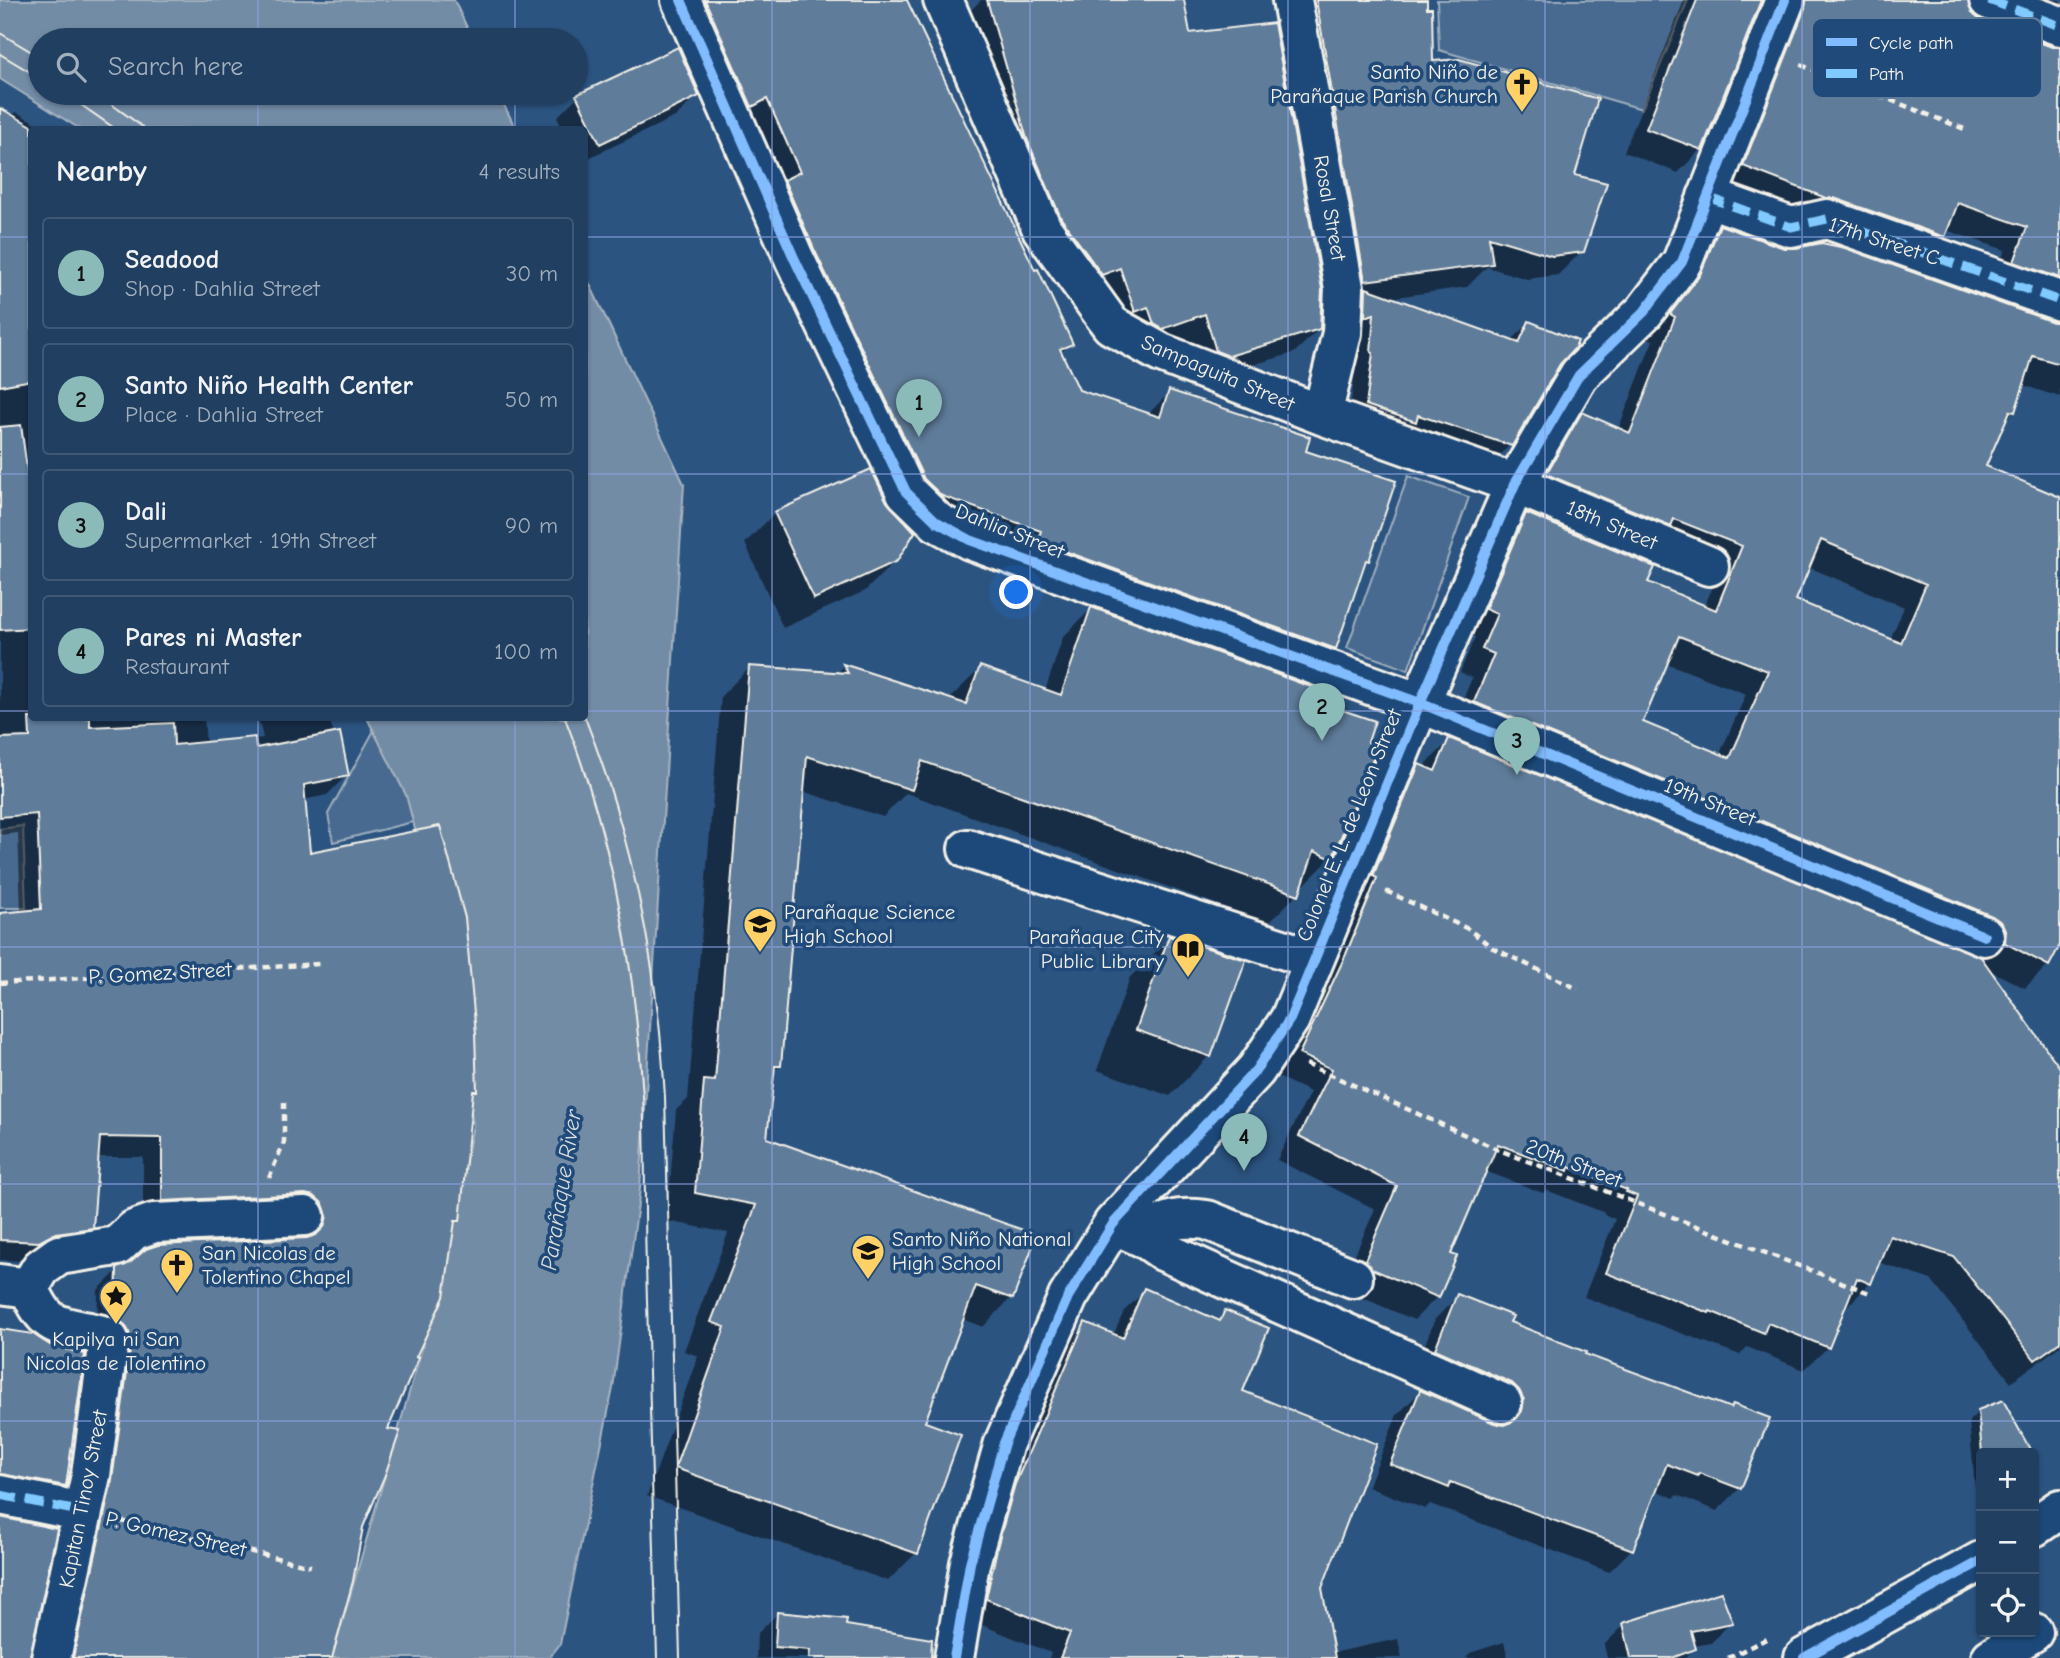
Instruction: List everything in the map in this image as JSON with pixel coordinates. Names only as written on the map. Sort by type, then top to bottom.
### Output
[{"type":"street","name":"Dahlia Street","points":[[681,0],[793,258],[906,492],[937,522],[970,540],[1420,703]]},
{"type":"street","name":"Sampaguita Street","points":[[943,0],[1042,229],[1111,325],[1161,353],[1322,415],[1514,484]]},
{"type":"street","name":"Rosal Street","points":[[1292,0],[1344,288],[1342,333],[1322,415]]},
{"type":"street","name":"Colonel E. L. de Leon Street","points":[[954,1658],[970,1563],[1004,1443],[1068,1297],[1129,1232],[1256,1070],[1290,1019],[1420,703],[1514,484],[1579,375],[1644,313],[1682,262],[1785,0]]},
{"type":"street","points":[[1989,0],[2038,18]]},
{"type":"street","points":[[2042,19],[2060,26]]},
{"type":"street","name":"17th Street C","points":[[1707,197],[1791,227],[1827,219],[2060,301]]},
{"type":"street","name":"18th Street","points":[[1514,484],[1709,566]]},
{"type":"street","name":"19th Street","points":[[1420,703],[1984,936]]},
{"type":"street","points":[[968,849],[1314,959]]},
{"type":"street","points":[[15,1286],[59,1255],[117,1246],[134,1230],[154,1223],[305,1216]]},
{"type":"street","points":[[1129,1232],[1173,1220],[1207,1220],[1353,1278]]},
{"type":"street","points":[[1129,1232],[1165,1252],[1502,1403]]},
{"type":"street","name":"Kapitan Tinoy Street","points":[[15,1286],[50,1322],[103,1335],[109,1340],[91,1475],[51,1658]]},
{"type":"street","name":"P. Gomez Street","points":[[0,1495],[83,1512]]},
{"type":"street","points":[[2039,1524],[2060,1509]]},
{"type":"street","points":[[1804,1658],[1976,1564]]},
{"type":"street","points":[[2017,1644],[2060,1614]]},
{"type":"path","points":[[1765,52],[1812,69]]},
{"type":"path","points":[[1888,98],[1967,130]]},
{"type":"path","points":[[1351,875],[1468,929],[1493,948],[1578,989]]},
{"type":"path","points":[[252,1217],[284,1142],[284,1100]]},
{"type":"shaded area","points":[[1437,0],[1688,0],[1642,109],[1439,50]]},
{"type":"shaded area","points":[[1408,476],[1469,497],[1408,670],[1347,648]]},
{"type":"shaded area","points":[[377,725],[432,817],[333,842],[328,814]]},
{"type":"shaded area","points":[[23,826],[26,908],[0,908],[0,829]]},
{"type":"water","points":[[0,0],[454,0],[467,28],[28,28],[28,96],[0,79]]},
{"type":"water","points":[[42,105],[504,105],[514,126],[75,126]]},
{"type":"water","name":"Parañaque River","points":[[588,280],[684,484],[640,1189],[613,1388],[560,1644],[549,1658],[332,1658],[445,1269],[473,1125],[448,955],[406,795],[369,721],[588,721]]},
{"type":"building","points":[[705,0],[907,0],[1073,344],[1060,349],[1079,390],[1160,417],[1169,390],[1310,437],[1306,451],[1396,481],[1336,649],[1037,541],[1041,531],[942,496],[924,479],[784,180],[800,172],[767,99],[752,107]]},
{"type":"building","points":[[987,0],[1184,0],[1190,33],[1274,23],[1322,289],[1320,329],[1229,356],[1216,351],[1205,314],[1163,329],[1154,324],[1148,307],[1135,312],[1120,268],[1102,275],[1061,218],[1027,139]]},
{"type":"building","points":[[1316,0],[1427,0],[1427,8],[1432,8],[1433,61],[1459,59],[1598,99],[1575,175],[1607,183],[1584,252],[1552,256],[1489,237],[1493,264],[1365,281]]},
{"type":"building","points":[[1697,0],[1761,0],[1702,150],[1646,129]]},
{"type":"building","points":[[1806,0],[1968,0],[1972,13],[1978,18],[1812,18],[1812,98],[2042,98],[2042,43],[2060,47],[2060,278],[2014,262],[2027,227],[1958,203],[1945,237],[1834,198],[1826,198],[1743,166]]},
{"type":"building","points":[[678,47],[699,96],[600,144],[581,105],[588,105],[588,89]]},
{"type":"building","points":[[0,108],[32,126],[28,126],[28,381],[0,386]]},
{"type":"building","points":[[1720,225],[1784,248],[1822,243],[1845,248],[2053,322],[2060,322],[2060,364],[2033,356],[2015,412],[2010,411],[1986,466],[2060,497],[2060,945],[2049,966],[2005,943],[2006,932],[2002,923],[1992,916],[1474,702],[1494,654],[1482,649],[1497,614],[1485,609],[1526,513],[1655,567],[1648,582],[1716,610],[1742,546],[1674,519],[1671,526],[1546,474],[1582,412],[1630,433],[1675,317],[1670,314],[1700,275]],"holes":[[[1821,540],[1926,584],[1901,643],[1796,600]],[[1679,636],[1768,671],[1730,758],[1643,722]]]},
{"type":"building","points":[[1366,288],[1519,343],[1529,321],[1578,341],[1560,364],[1512,446],[1418,415],[1416,422],[1366,405],[1373,353],[1374,314],[1365,317]]},
{"type":"building","points":[[21,425],[28,476],[28,628],[0,630],[0,427]]},
{"type":"building","points":[[871,469],[887,502],[915,532],[897,561],[814,599],[774,512]]},
{"type":"building","points":[[1091,607],[1322,691],[1318,702],[1375,721],[1368,742],[1378,747],[1332,859],[1314,851],[1299,895],[922,761],[912,790],[807,756],[781,1066],[775,1066],[767,1138],[1037,1235],[1013,1299],[976,1286],[925,1422],[961,1435],[918,1554],[675,1468],[725,1327],[711,1322],[756,1205],[695,1193],[704,1080],[715,1081],[749,666],[848,673],[843,664],[966,704],[980,666],[1061,695]]},
{"type":"building","points":[[29,721],[90,721],[90,727],[173,723],[174,745],[255,737],[256,748],[340,732],[349,776],[304,785],[310,852],[440,826],[465,918],[476,1034],[477,1091],[473,1091],[460,1221],[455,1221],[444,1297],[416,1357],[419,1357],[388,1429],[400,1431],[363,1527],[353,1581],[332,1658],[73,1658],[112,1480],[131,1343],[125,1325],[116,1318],[117,1268],[131,1262],[146,1249],[158,1245],[307,1238],[316,1235],[324,1227],[327,1216],[323,1204],[314,1196],[305,1194],[162,1201],[162,1138],[100,1137],[93,1228],[56,1233],[39,1242],[0,1240],[0,913],[41,909],[37,814],[0,817],[0,738],[30,737]]},
{"type":"building","points":[[1449,738],[1981,957],[2060,1068],[2060,1342],[2035,1360],[1954,1257],[1890,1236],[1871,1284],[1857,1278],[1829,1348],[1768,1323],[1764,1333],[1606,1273],[1637,1196],[1569,1167],[1568,1171],[1498,1144],[1451,1254],[1457,1256],[1439,1298],[1372,1269],[1365,1260],[1397,1186],[1299,1136],[1332,1069],[1299,1054],[1346,954],[1377,878],[1373,876],[1419,764],[1435,771]]},
{"type":"building","points":[[1169,936],[1246,960],[1211,1057],[1136,1030]]},
{"type":"building","points":[[1144,1288],[1220,1321],[1225,1310],[1269,1328],[1243,1391],[1377,1444],[1322,1588],[1335,1658],[1060,1658],[1070,1633],[986,1599],[1015,1484],[1085,1322],[1123,1338]]},
{"type":"building","points":[[1457,1294],[1513,1316],[1510,1322],[1586,1352],[1585,1354],[1731,1408],[1733,1404],[1770,1418],[1741,1489],[1667,1464],[1633,1550],[1451,1482],[1449,1488],[1390,1464],[1420,1390],[1494,1423],[1504,1425],[1514,1421],[1522,1411],[1524,1400],[1512,1383],[1435,1349]]},
{"type":"building","points":[[0,1329],[33,1334],[50,1345],[85,1354],[66,1486],[0,1474]]},
{"type":"building","points":[[2003,1400],[2029,1448],[1982,1448],[1978,1410]]},
{"type":"building","points":[[0,1517],[57,1529],[30,1658],[0,1658]]},
{"type":"building","points":[[1721,1592],[1733,1623],[1691,1631],[1696,1649],[1672,1658],[1631,1658],[1623,1623]]},
{"type":"building","points":[[777,1612],[847,1619],[846,1625],[932,1639],[931,1658],[809,1658],[810,1650],[775,1647]]},
{"type":"tram line","points":[[0,33],[28,50]]},
{"type":"tram line","points":[[0,54],[28,71]]},
{"type":"tram line","points":[[81,105],[111,126]]},
{"type":"tram line","points":[[113,105],[141,126]]},
{"type":"tram line","points":[[566,721],[596,809],[619,903],[639,1048],[644,1117],[657,1658]]},
{"type":"tram line","points":[[586,721],[609,785],[639,896],[660,1029],[665,1097],[680,1658]]},
{"type":"marked path","points":[[1989,0],[2038,18]]},
{"type":"marked path","points":[[2042,19],[2060,26]]},
{"type":"marked path","points":[[1707,197],[1791,227],[1827,219],[2060,301]]},
{"type":"marked path","points":[[0,1495],[83,1512]]},
{"type":"cycle path","points":[[681,0],[794,258],[906,492],[937,522],[970,540],[1420,703],[1984,936]]},
{"type":"cycle path","points":[[954,1658],[970,1563],[1004,1443],[1068,1297],[1113,1224],[1256,1070],[1290,1019],[1420,703],[1515,484],[1579,375],[1644,312],[1682,262],[1785,0]]},
{"type":"cycle path","points":[[1804,1658],[1976,1564]]},
{"type":"place","name":"Santo Niño de Parañaque Parish Church","points":[[1522,114]]},
{"type":"place","name":"Seadood","points":[[919,437]]},
{"type":"place","name":"Santo Niño Health Center","points":[[1322,741]]},
{"type":"place","name":"Dali","points":[[1517,775]]},
{"type":"place","name":"Parañaque Science High School","points":[[760,954]]},
{"type":"place","name":"Parañaque City Public Library","points":[[1188,979]]},
{"type":"place","name":"Pares ni Master","points":[[1244,1171]]},
{"type":"place","name":"Santo Niño National High School","points":[[868,1281]]},
{"type":"place","name":"San Nicolas de Tolentino Chapel","points":[[177,1295]]},
{"type":"place","name":"Kapilya ni San Nicolas de Tolentino","points":[[116,1326]]}]
